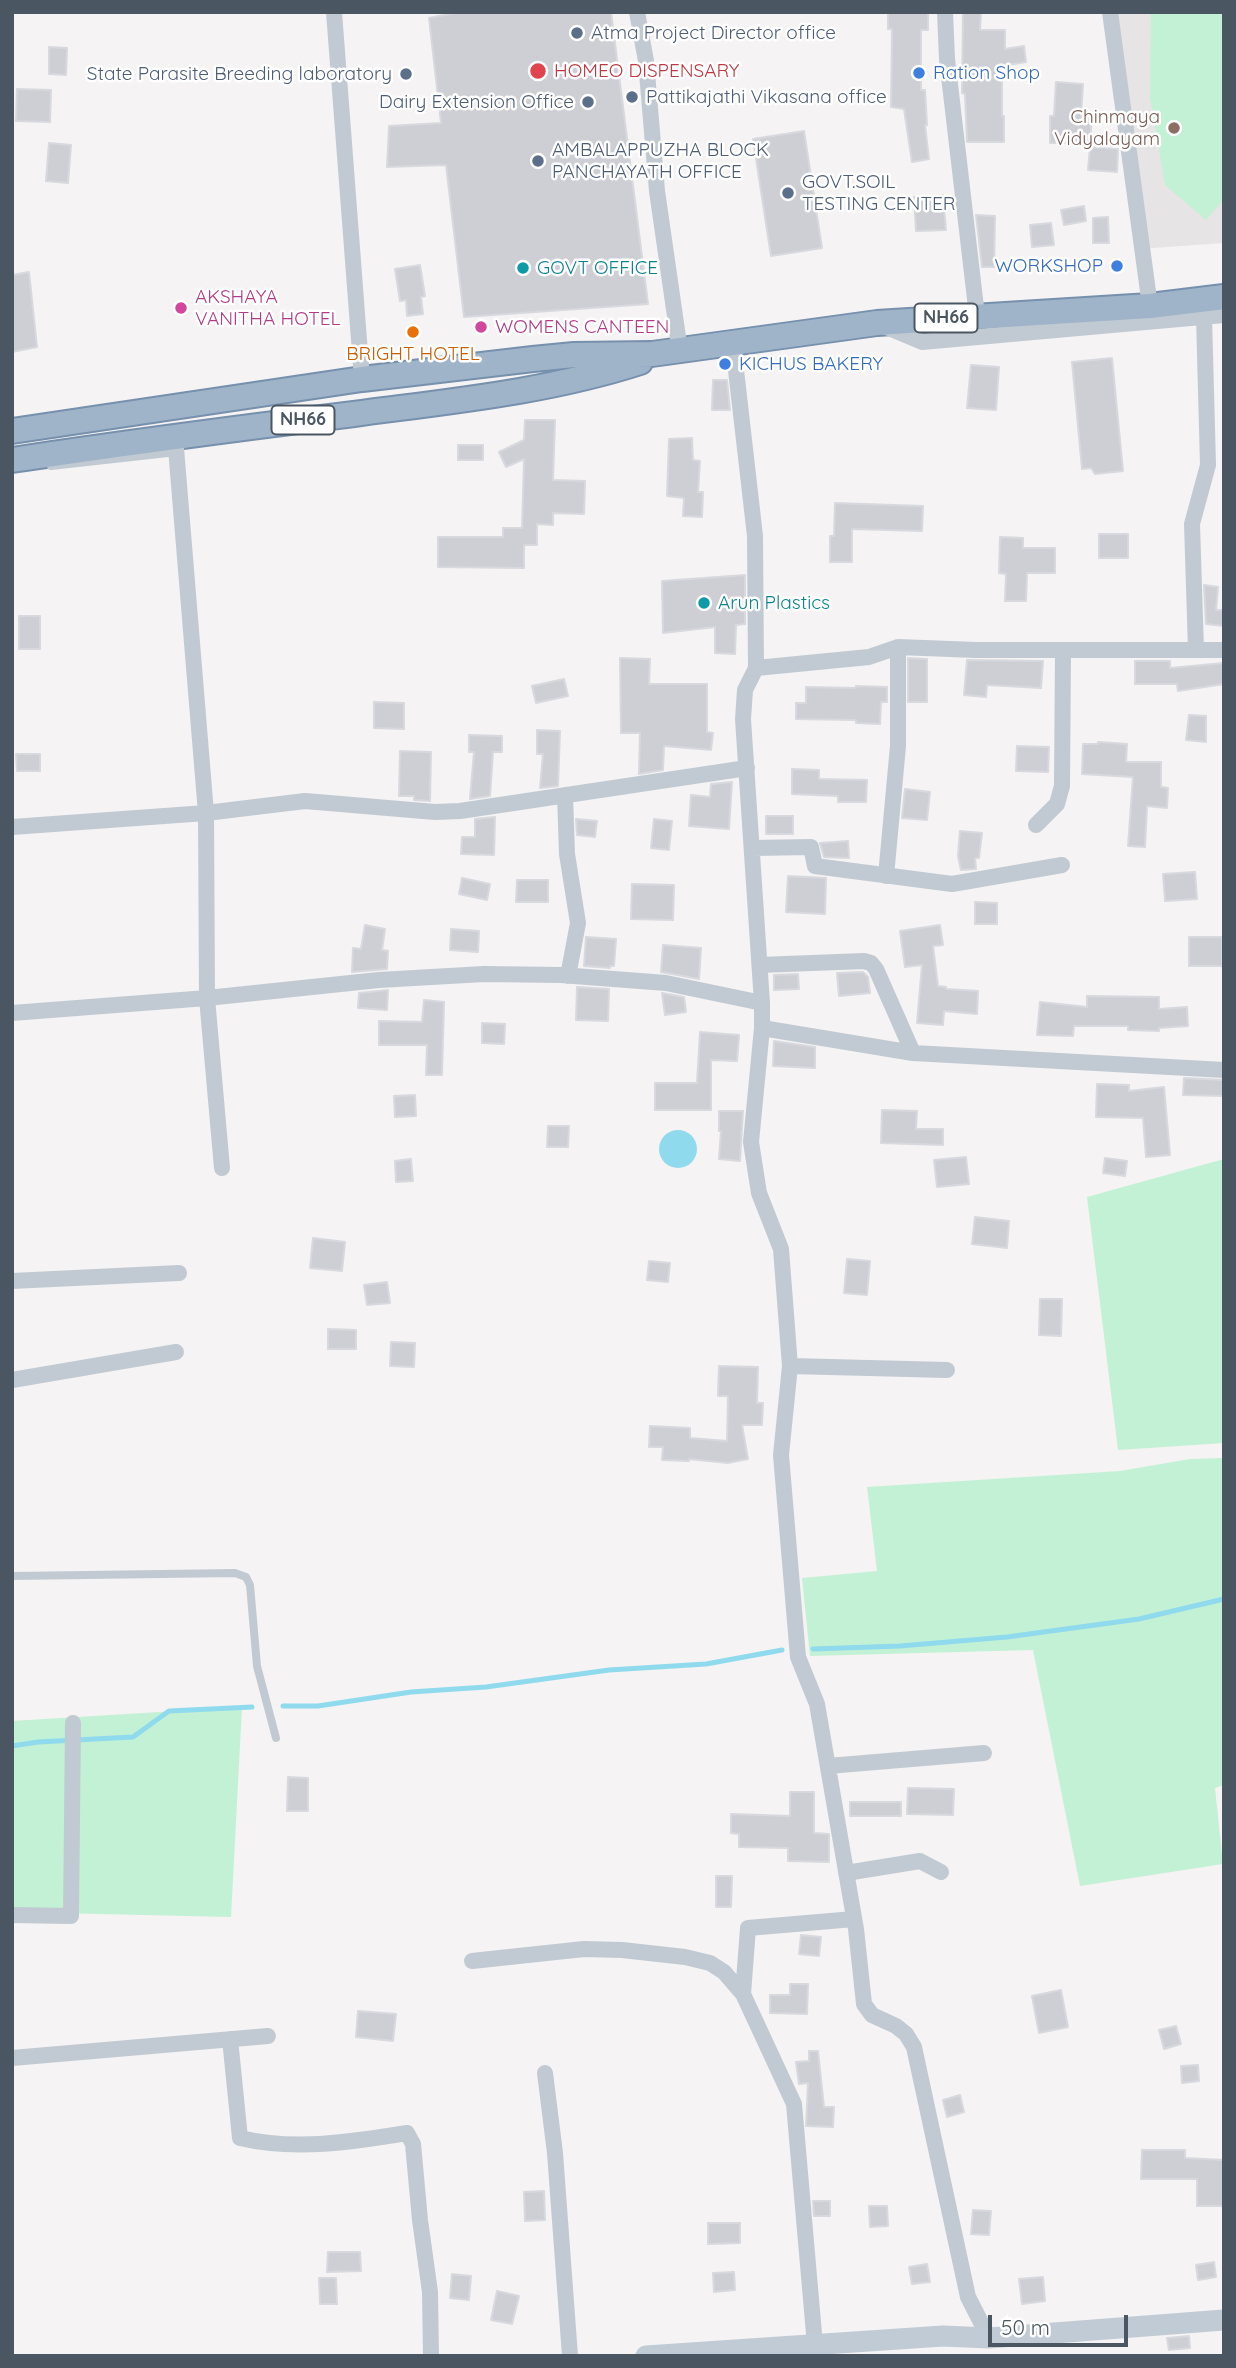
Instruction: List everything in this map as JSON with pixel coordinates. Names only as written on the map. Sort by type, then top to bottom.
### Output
[{"type":"highway","name":"NH66","points":[[12,431],[362,379],[533,359],[675,352],[877,323],[1150,306],[1224,297]]},
{"type":"highway","name":"NH66","points":[[12,460],[176,444],[525,392],[593,377],[675,352]]},
{"type":"main road","points":[[646,2356],[943,2336],[989,2338],[1224,2320]]},
{"type":"street","points":[[334,12],[362,379]]},
{"type":"street","points":[[637,12],[646,61],[675,352]]},
{"type":"street","points":[[944,12],[977,316]]},
{"type":"street","points":[[1110,12],[1150,306]]},
{"type":"street","points":[[877,323],[922,342],[1224,315]]},
{"type":"street","points":[[1196,650],[1192,524],[1208,466],[1204,317]]},
{"type":"street","points":[[733,344],[755,536],[756,667],[745,690],[743,719],[762,1003],[751,1142],[759,1194],[781,1249],[790,1366],[781,1454],[798,1657],[817,1704],[854,1919],[864,2004],[872,2015],[896,2026],[906,2034],[914,2047],[968,2297],[989,2338]]},
{"type":"street","points":[[176,444],[206,813],[207,999],[222,1168]]},
{"type":"street","points":[[756,667],[869,657],[898,647],[1063,651],[1224,650]]},
{"type":"street","points":[[886,876],[898,746],[898,647]]},
{"type":"street","points":[[1036,825],[1057,804],[1062,786],[1063,651]]},
{"type":"street","points":[[12,827],[206,813],[305,801],[425,811],[460,811],[747,768]]},
{"type":"street","points":[[565,796],[567,855],[578,923],[568,976]]},
{"type":"street","points":[[752,848],[811,848],[815,866],[952,884],[1062,865]]},
{"type":"street","points":[[760,965],[864,961],[871,963],[913,1053]]},
{"type":"street","points":[[12,1013],[207,999],[379,980],[484,974],[568,976],[666,983],[762,1003]]},
{"type":"street","points":[[762,1028],[913,1053],[1224,1070]]},
{"type":"street","points":[[12,1281],[179,1273]]},
{"type":"street","points":[[12,1380],[176,1352]]},
{"type":"street","points":[[790,1366],[947,1370]]},
{"type":"street","points":[[12,1915],[71,1916],[73,1734]]},
{"type":"street","points":[[828,1766],[984,1753]]},
{"type":"street","points":[[846,1873],[920,1861],[941,1872]]},
{"type":"street","points":[[743,1994],[748,1928],[854,1919]]},
{"type":"street","points":[[472,1961],[584,1949],[622,1950],[685,1957],[710,1963],[724,1972],[743,1994],[794,2104],[815,2344]]},
{"type":"street","points":[[12,2058],[268,2036]]},
{"type":"street","points":[[230,2039],[240,2138],[260,2143],[339,2144],[407,2133],[413,2144],[430,2292],[430,2356]]},
{"type":"street","points":[[545,2073],[555,2153],[570,2356]]},
{"type":"lane","points":[[40,468],[176,444]]},
{"type":"lane","points":[[12,1576],[235,1573],[246,1577],[250,1585],[257,1666],[276,1738]]},
{"type":"shaded area","name":"Chinmaya Vidyalayam","points":[[1112,12],[1224,12],[1224,243],[1138,249]]},
{"type":"green space","points":[[1151,12],[1224,12],[1224,199],[1206,220],[1165,185],[1150,97]]},
{"type":"green space","points":[[1224,1159],[1224,1443],[1118,1450],[1087,1197]]},
{"type":"green space","points":[[1224,1458],[1224,1785],[1215,1788],[1223,1864],[1080,1886],[1033,1650],[810,1656],[802,1578],[877,1571],[867,1487],[1120,1471],[1190,1459]]},
{"type":"green space","points":[[242,1707],[231,1917],[12,1912],[12,1721]]},
{"type":"water","points":[[678,1130],[691,1136],[697,1149],[691,1162],[678,1168],[665,1162],[659,1149],[665,1136]]},
{"type":"building","name":"AMBALAPPUZHA BLOCK PANCHAYATH OFFICE","points":[[460,12],[611,12],[648,304],[464,317],[446,165],[387,167],[389,126],[441,123],[429,18]]},
{"type":"building","points":[[888,12],[928,12],[928,30],[921,30],[921,90],[925,90],[929,159],[912,162],[904,109],[891,107],[892,29],[888,29]]},
{"type":"building","points":[[963,12],[981,12],[980,30],[1005,30],[1005,49],[1024,46],[1026,62],[1002,66],[1004,142],[967,142],[965,94],[962,93]]},
{"type":"building","points":[[49,47],[67,48],[66,75],[49,74]]},
{"type":"building","points":[[1056,82],[1083,84],[1081,116],[1091,116],[1091,143],[1050,143],[1050,116],[1054,116]]},
{"type":"building","points":[[17,89],[51,90],[50,122],[16,121]]},
{"type":"building","name":"GOVT.SOIL TESTING CENTER","points":[[804,131],[822,248],[771,256],[753,139]]},
{"type":"building","points":[[49,143],[71,145],[68,183],[46,181]]},
{"type":"building","points":[[1090,147],[1118,149],[1117,172],[1088,170]]},
{"type":"building","points":[[943,195],[946,230],[916,231],[914,197]]},
{"type":"building","points":[[1084,206],[1086,221],[1064,225],[1061,210]]},
{"type":"building","points":[[976,215],[995,216],[994,267],[982,267]]},
{"type":"building","points":[[1108,217],[1109,243],[1093,243],[1093,218]]},
{"type":"building","points":[[1051,223],[1054,245],[1032,247],[1030,225]]},
{"type":"building","points":[[420,265],[425,296],[421,297],[423,314],[407,316],[406,300],[400,301],[395,269]]},
{"type":"building","points":[[29,272],[37,347],[12,352],[12,275]]},
{"type":"building","points":[[1112,358],[1123,471],[1095,474],[1091,468],[1082,469],[1072,362]]},
{"type":"building","points":[[971,365],[999,367],[996,410],[967,408]]},
{"type":"building","points":[[713,380],[727,380],[730,410],[712,410]]},
{"type":"building","points":[[525,420],[555,420],[553,480],[585,481],[584,514],[553,513],[553,525],[537,524],[537,545],[524,545],[524,568],[438,567],[438,537],[503,537],[503,528],[522,528],[524,459],[506,467],[499,452],[524,440]]},
{"type":"building","points":[[692,438],[693,460],[700,461],[698,492],[703,492],[702,517],[683,516],[684,498],[667,496],[669,439]]},
{"type":"building","points":[[458,445],[483,445],[483,460],[458,460]]},
{"type":"building","points":[[835,503],[923,506],[922,531],[852,529],[852,562],[830,562],[830,536],[834,536]]},
{"type":"building","points":[[1099,534],[1128,534],[1128,558],[1099,558]]},
{"type":"building","points":[[1000,537],[1023,538],[1023,548],[1055,548],[1055,573],[1027,573],[1026,601],[1005,601],[1006,574],[999,573]]},
{"type":"building","name":"Arun Plastics","points":[[745,575],[745,624],[736,625],[735,654],[715,653],[715,627],[663,633],[662,581]]},
{"type":"building","points":[[1204,585],[1218,587],[1216,610],[1224,610],[1224,626],[1206,624]]},
{"type":"building","points":[[19,616],[40,616],[40,649],[19,649]]},
{"type":"building","points":[[620,658],[650,659],[649,684],[707,684],[707,732],[713,733],[711,750],[664,746],[663,770],[639,774],[640,733],[621,733]]},
{"type":"building","points":[[908,658],[927,659],[927,702],[908,702]]},
{"type":"building","points":[[967,660],[1043,661],[1041,688],[987,685],[986,697],[964,695]]},
{"type":"building","points":[[1135,661],[1170,661],[1170,668],[1224,663],[1224,684],[1178,691],[1177,684],[1135,684]]},
{"type":"building","points":[[564,679],[568,696],[536,703],[532,686]]},
{"type":"building","points":[[806,687],[887,687],[887,702],[881,702],[880,724],[856,723],[856,720],[796,719],[796,703],[806,703]]},
{"type":"building","points":[[374,702],[404,703],[404,729],[374,728]]},
{"type":"building","points":[[1189,715],[1206,716],[1206,742],[1186,740]]},
{"type":"building","points":[[537,730],[560,731],[558,786],[540,788],[543,754],[537,754]]},
{"type":"building","points":[[469,735],[502,736],[502,752],[493,752],[490,796],[470,799],[474,752],[469,752]]},
{"type":"building","points":[[1083,744],[1127,744],[1126,762],[1161,762],[1161,787],[1168,788],[1167,808],[1147,806],[1145,847],[1128,846],[1133,777],[1082,774]]},
{"type":"building","points":[[1017,746],[1049,747],[1048,772],[1016,771]]},
{"type":"building","points":[[400,751],[431,752],[430,801],[414,800],[414,796],[399,796]]},
{"type":"building","points":[[16,754],[40,754],[40,771],[17,771]]},
{"type":"building","points":[[792,769],[819,770],[819,779],[867,780],[866,802],[838,802],[838,796],[792,794]]},
{"type":"building","points":[[732,782],[729,829],[689,826],[691,795],[710,797],[711,784]]},
{"type":"building","points":[[905,789],[930,792],[927,820],[902,818]]},
{"type":"building","points":[[766,816],[793,816],[793,834],[766,834]]},
{"type":"building","points":[[495,817],[494,855],[461,854],[462,837],[475,837],[475,819]]},
{"type":"building","points":[[576,819],[597,821],[595,837],[577,835]]},
{"type":"building","points":[[654,819],[672,821],[669,850],[651,848]]},
{"type":"building","points":[[960,831],[982,833],[979,858],[975,858],[976,869],[961,870],[958,856]]},
{"type":"building","points":[[848,841],[849,858],[824,857],[820,843]]},
{"type":"building","points":[[1195,872],[1197,899],[1165,901],[1163,874]]},
{"type":"building","points":[[788,876],[826,878],[825,914],[786,912]]},
{"type":"building","points":[[462,878],[490,884],[487,900],[459,894]]},
{"type":"building","points":[[517,880],[548,880],[548,902],[516,902]]},
{"type":"building","points":[[632,884],[674,885],[673,920],[631,919]]},
{"type":"building","points":[[975,902],[997,903],[997,924],[975,924]]},
{"type":"building","points":[[365,925],[385,929],[382,950],[388,951],[387,969],[352,972],[353,948],[361,949]]},
{"type":"building","points":[[940,925],[943,945],[933,946],[938,986],[978,991],[977,1014],[944,1011],[943,1025],[917,1023],[922,965],[905,967],[900,931]]},
{"type":"building","points":[[451,929],[479,931],[478,952],[450,950]]},
{"type":"building","points":[[586,937],[616,939],[614,966],[584,966]]},
{"type":"building","points":[[1189,937],[1222,937],[1222,966],[1189,966]]},
{"type":"building","points":[[663,945],[701,948],[699,979],[661,972]]},
{"type":"building","points":[[863,972],[868,977],[870,993],[839,996],[837,973]]},
{"type":"building","points":[[798,974],[799,989],[774,990],[774,975]]},
{"type":"building","points":[[577,987],[609,989],[608,1021],[576,1020]]},
{"type":"building","points":[[388,990],[387,1010],[358,1008],[359,993]]},
{"type":"building","points":[[662,993],[684,997],[686,1012],[665,1015]]},
{"type":"building","points":[[1087,996],[1159,997],[1159,1009],[1187,1007],[1188,1026],[1159,1028],[1159,1031],[1128,1030],[1128,1026],[1074,1026],[1073,1036],[1037,1035],[1040,1002],[1087,1007]]},
{"type":"building","points":[[424,1000],[444,1002],[442,1075],[426,1075],[427,1045],[379,1045],[379,1021],[422,1022]]},
{"type":"building","points":[[482,1023],[505,1024],[504,1044],[482,1043]]},
{"type":"building","points":[[700,1032],[739,1035],[737,1061],[711,1060],[711,1110],[655,1110],[655,1083],[697,1083]]},
{"type":"building","points":[[774,1041],[815,1047],[815,1068],[773,1066]]},
{"type":"building","points":[[1184,1078],[1224,1080],[1224,1096],[1183,1095]]},
{"type":"building","points":[[1097,1084],[1129,1085],[1129,1091],[1164,1087],[1170,1155],[1146,1157],[1143,1118],[1096,1117]]},
{"type":"building","points":[[415,1095],[416,1116],[395,1117],[394,1096]]},
{"type":"building","points":[[882,1110],[917,1111],[916,1129],[943,1129],[943,1145],[881,1143]]},
{"type":"building","points":[[719,1111],[743,1111],[740,1161],[719,1159]]},
{"type":"building","points":[[548,1126],[569,1126],[568,1147],[547,1147]]},
{"type":"building","points":[[966,1157],[969,1184],[937,1187],[934,1160]]},
{"type":"building","points":[[1105,1158],[1127,1161],[1125,1176],[1103,1173]]},
{"type":"building","points":[[411,1159],[413,1181],[396,1182],[395,1161]]},
{"type":"building","points":[[975,1217],[1009,1221],[1007,1248],[972,1244]]},
{"type":"building","points":[[313,1238],[345,1242],[342,1271],[310,1268]]},
{"type":"building","points":[[847,1259],[870,1261],[867,1295],[844,1293]]},
{"type":"building","points":[[649,1261],[670,1263],[668,1282],[647,1280]]},
{"type":"building","points":[[387,1282],[390,1303],[367,1305],[364,1285]]},
{"type":"building","points":[[1040,1299],[1062,1299],[1061,1336],[1039,1335]]},
{"type":"building","points":[[328,1329],[356,1330],[356,1349],[328,1349]]},
{"type":"building","points":[[391,1342],[415,1343],[414,1367],[390,1366]]},
{"type":"building","points":[[719,1366],[758,1367],[757,1403],[763,1403],[762,1425],[742,1425],[748,1459],[728,1463],[689,1459],[662,1460],[663,1447],[649,1447],[650,1426],[690,1428],[690,1438],[727,1441],[728,1396],[718,1396]]},
{"type":"building","points":[[288,1777],[308,1778],[308,1811],[287,1811]]},
{"type":"building","points":[[908,1788],[954,1789],[953,1815],[907,1814]]},
{"type":"building","points":[[790,1792],[814,1792],[814,1833],[829,1834],[829,1862],[788,1861],[788,1848],[739,1847],[739,1834],[731,1833],[731,1814],[790,1816]]},
{"type":"building","points":[[850,1802],[901,1802],[901,1816],[850,1816]]},
{"type":"building","points":[[716,1876],[732,1876],[731,1907],[716,1907]]},
{"type":"building","points":[[801,1935],[821,1937],[819,1956],[799,1954]]},
{"type":"building","points":[[790,1984],[808,1984],[807,2014],[770,2013],[770,1995],[790,1995]]},
{"type":"building","points":[[1061,1990],[1068,2027],[1039,2033],[1032,1996]]},
{"type":"building","points":[[358,2011],[396,2014],[393,2041],[356,2037]]},
{"type":"building","points":[[1176,2026],[1181,2044],[1164,2049],[1159,2030]]},
{"type":"building","points":[[809,2051],[818,2051],[824,2107],[834,2107],[833,2127],[806,2126],[808,2083],[799,2084],[796,2062],[809,2061]]},
{"type":"building","points":[[1198,2065],[1199,2081],[1182,2083],[1181,2066]]},
{"type":"building","points":[[960,2095],[964,2112],[947,2117],[943,2100]]},
{"type":"building","points":[[1142,2150],[1185,2150],[1185,2158],[1224,2160],[1224,2206],[1197,2206],[1197,2179],[1141,2179]]},
{"type":"building","points":[[544,2191],[545,2220],[525,2221],[524,2192]]},
{"type":"building","points":[[813,2201],[830,2201],[830,2216],[814,2216]]},
{"type":"building","points":[[869,2206],[887,2206],[888,2226],[870,2227]]},
{"type":"building","points":[[973,2210],[991,2211],[989,2235],[971,2234]]},
{"type":"building","points":[[708,2223],[740,2223],[740,2243],[708,2244]]},
{"type":"building","points":[[328,2252],[360,2252],[361,2271],[327,2272]]},
{"type":"building","points":[[1214,2262],[1216,2277],[1198,2280],[1196,2265]]},
{"type":"building","points":[[927,2264],[930,2282],[912,2284],[909,2267]]},
{"type":"building","points":[[734,2272],[735,2290],[714,2292],[713,2273]]},
{"type":"building","points":[[452,2274],[471,2276],[469,2300],[450,2298]]},
{"type":"building","points":[[1043,2277],[1045,2301],[1022,2304],[1019,2279]]},
{"type":"building","points":[[319,2278],[336,2278],[337,2304],[320,2304]]},
{"type":"building","points":[[497,2291],[519,2296],[512,2324],[491,2320]]},
{"type":"building","points":[[1189,2336],[1190,2348],[1169,2350],[1167,2338]]},
{"type":"waterway","points":[[813,1649],[900,1646],[1007,1637],[1139,1619],[1224,1599]]},
{"type":"waterway","points":[[283,1706],[318,1706],[411,1692],[486,1687],[609,1670],[706,1664],[782,1650]]},
{"type":"waterway","points":[[12,1746],[133,1737],[169,1711],[252,1707]]},
{"type":"place","name":"Atma Project Director office","points":[[577,33]]},
{"type":"place","name":"HOMEO DISPENSARY","points":[[538,71]]},
{"type":"place","name":"Ration Shop","points":[[919,73]]},
{"type":"place","name":"State Parasite Breeding laboratory","points":[[406,74]]},
{"type":"place","name":"Pattikajathi Vikasana office","points":[[632,97]]},
{"type":"place","name":"Dairy Extension Office","points":[[588,102]]},
{"type":"place","name":"Chinmaya Vidyalayam","points":[[1174,128]]},
{"type":"place","name":"AMBALAPPUZHA BLOCK PANCHAYATH OFFICE","points":[[538,161]]},
{"type":"place","name":"GOVT.SOIL TESTING CENTER","points":[[788,193]]},
{"type":"place","name":"WORKSHOP","points":[[1117,266]]},
{"type":"place","name":"GOVT OFFICE","points":[[523,268]]},
{"type":"place","name":"AKSHAYA VANITHA HOTEL","points":[[181,308]]},
{"type":"place","name":"WOMENS CANTEEN","points":[[481,327]]},
{"type":"place","name":"BRIGHT HOTEL","points":[[413,332]]},
{"type":"place","name":"KICHUS BAKERY","points":[[725,364]]},
{"type":"place","name":"Arun Plastics","points":[[704,603]]}]
